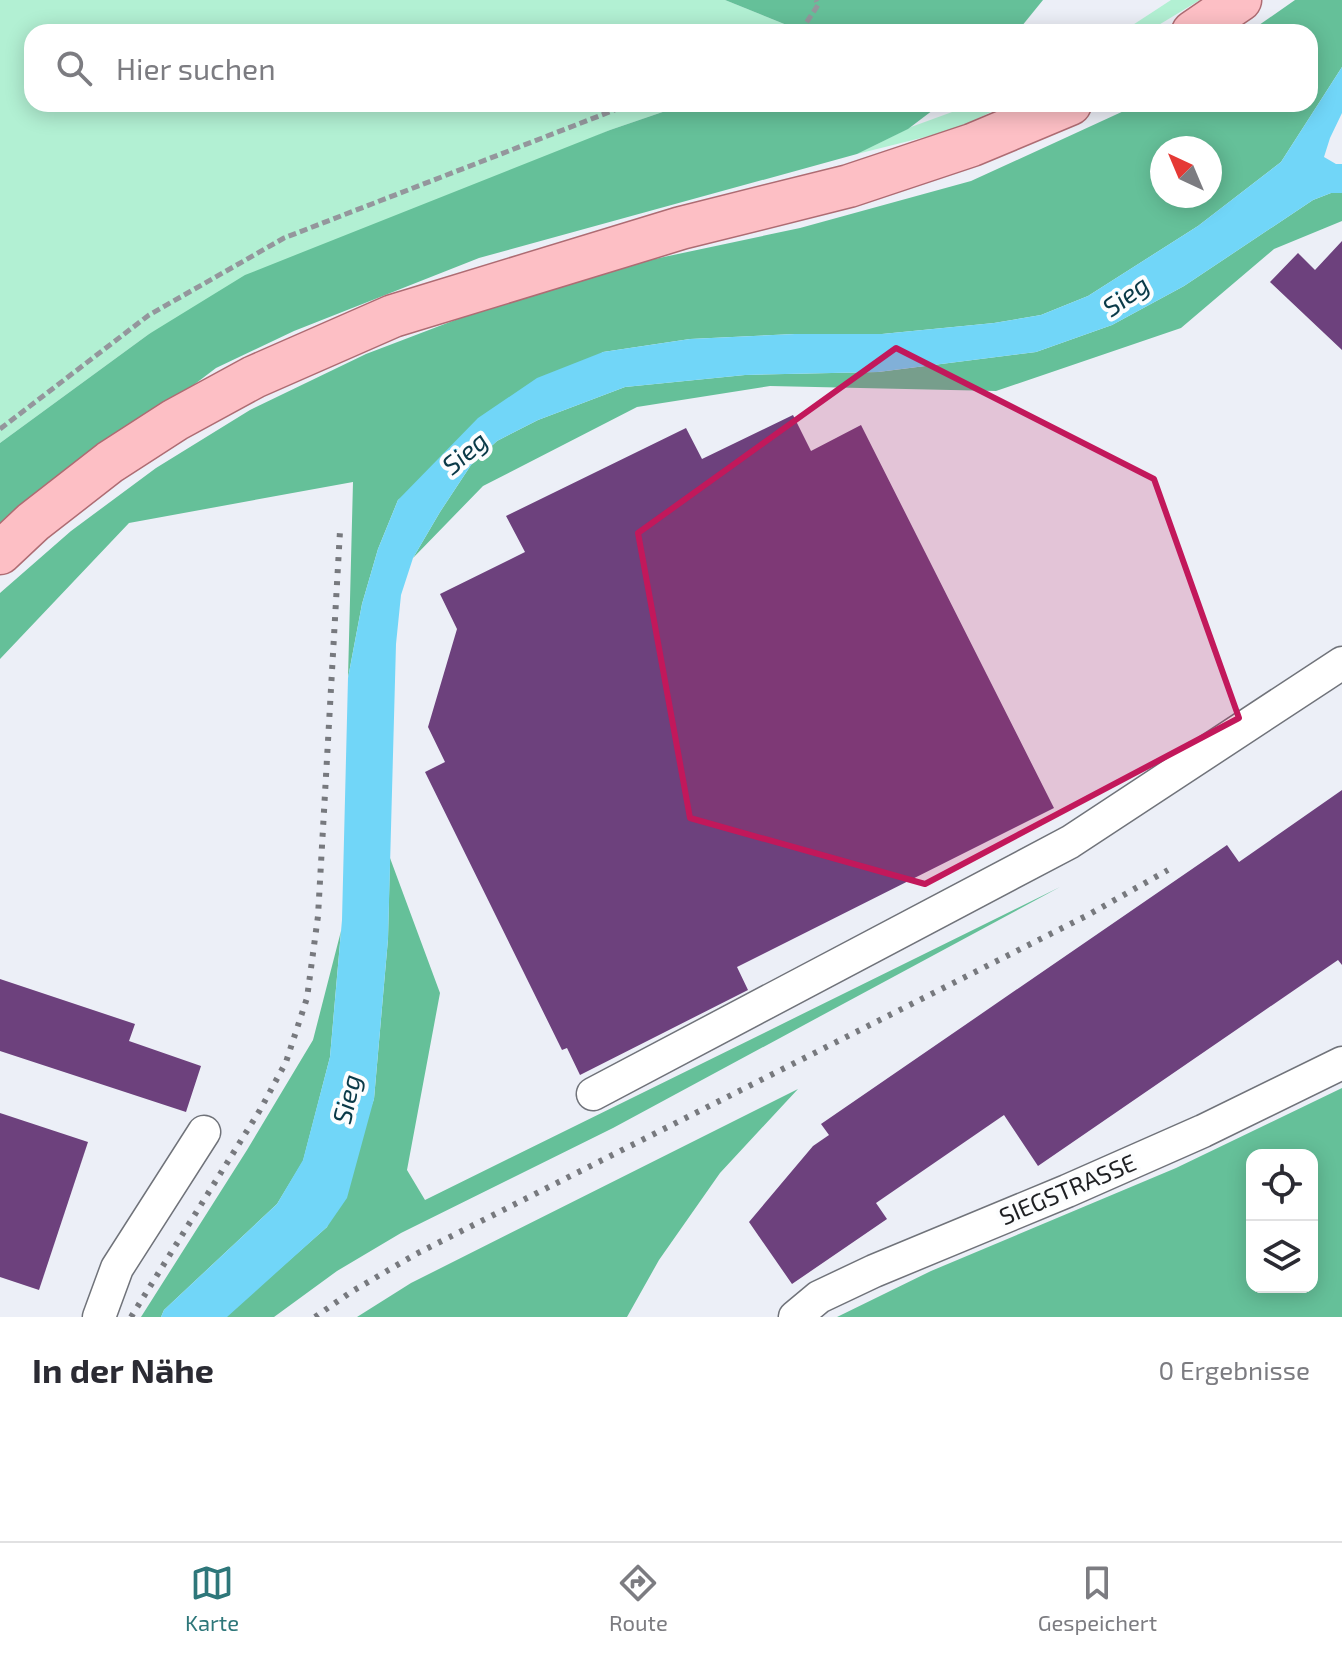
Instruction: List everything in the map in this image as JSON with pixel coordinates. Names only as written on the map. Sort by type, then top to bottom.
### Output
[{"type":"main road","points":[[1205,24],[1240,0]]},
{"type":"main road","points":[[0,553],[33,522],[110,462],[175,420],[254,377],[393,316],[681,228],[849,186],[972,145],[1051,112]]},
{"type":"street","points":[[593,1094],[1070,842],[1342,663]]},
{"type":"street","name":"SIEGSTRASSE","points":[[795,1317],[819,1297],[874,1271],[1162,1149],[1342,1063]]},
{"type":"street","points":[[99,1317],[117,1268],[204,1132]]},
{"type":"path","points":[[805,24],[818,5],[816,0]]},
{"type":"path","points":[[0,429],[149,315],[284,238],[609,112]]},
{"type":"highlighted area","points":[[896,348],[1154,479],[1239,718],[925,884],[690,818],[638,533]]},
{"type":"green space","points":[[0,0],[725,0],[784,24],[24,24],[24,112],[663,112],[610,130],[149,334],[0,443]]},
{"type":"green space","points":[[725,0],[1043,0],[1024,24],[784,24]]},
{"type":"green space","points":[[1171,0],[1200,0],[1160,24],[1134,24]]},
{"type":"green space","points":[[1295,0],[1342,0],[1342,67],[1318,104],[1318,24],[1260,24]]},
{"type":"green space","points":[[663,112],[930,112],[908,129],[857,154],[479,258],[294,331],[216,368],[0,532],[0,443],[149,334],[245,275]]},
{"type":"green space","points":[[952,112],[991,112],[953,130],[857,154],[911,127]]},
{"type":"green space","points":[[1122,112],[1313,112],[1281,162],[1222,207],[1222,136],[1150,136],[1150,208],[1221,208],[1088,296],[1041,315],[882,334],[690,339],[603,352],[398,500],[378,549],[362,604],[348,678],[353,482],[129,523],[0,659],[0,593],[71,531],[156,468],[250,410],[366,354],[505,301],[631,264],[800,228],[971,181]]},
{"type":"green space","points":[[1331,193],[1342,193],[1342,221],[1274,249],[1181,328],[996,391],[770,386],[637,407],[483,486],[413,558],[471,465],[497,441],[538,420],[625,387],[745,375],[878,372],[1036,352],[1112,325],[1184,286],[1313,200]]},
{"type":"green space","points":[[390,858],[440,993],[407,1170],[425,1200],[1060,887],[613,1128],[401,1233],[337,1271],[274,1317],[225,1317],[327,1227],[374,1099],[388,939]]},
{"type":"green space","points":[[341,931],[330,1057],[303,1161],[277,1204],[164,1310],[161,1317],[141,1317],[313,1040]]},
{"type":"green space","points":[[1342,1088],[1342,1317],[837,1317],[931,1271],[1176,1168]]},
{"type":"green space","points":[[798,1089],[720,1173],[659,1260],[627,1317],[357,1317],[411,1283]]},
{"type":"water","name":"Sieg","points":[[1342,67],[1342,113],[1324,157],[1342,164],[1342,193],[1331,193],[1313,200],[1184,286],[1112,325],[1036,352],[878,372],[745,375],[625,387],[538,420],[497,441],[471,465],[413,558],[401,595],[396,644],[388,939],[374,1099],[347,1198],[327,1227],[227,1317],[161,1317],[164,1310],[277,1204],[303,1160],[330,1057],[342,920],[348,678],[362,604],[378,549],[398,500],[478,418],[537,378],[603,352],[690,339],[882,334],[994,323],[1041,315],[1088,296],[1198,226],[1281,162],[1313,112],[1318,112],[1318,104]]},
{"type":"building","points":[[1342,241],[1342,350],[1270,282],[1298,253],[1315,270]]},
{"type":"building","points":[[793,415],[811,451],[861,425],[1054,808],[737,967],[748,990],[580,1075],[567,1048],[562,1050],[425,772],[445,762],[428,727],[457,629],[440,594],[525,552],[506,516],[686,428],[702,459]]},
{"type":"building","points":[[1342,790],[1342,965],[1338,960],[1038,1166],[1004,1115],[876,1203],[887,1219],[792,1284],[749,1222],[813,1146],[829,1135],[821,1124],[1227,845],[1239,862]]},
{"type":"building","points":[[0,979],[135,1024],[129,1041],[201,1066],[186,1112],[0,1051]]},
{"type":"building","points":[[0,1113],[88,1142],[39,1290],[0,1277]]},
{"type":"railway","points":[[131,1317],[260,1110],[286,1062],[307,998],[318,916],[340,531]]},
{"type":"railway","points":[[315,1317],[416,1254],[1088,915],[1168,870]]}]
